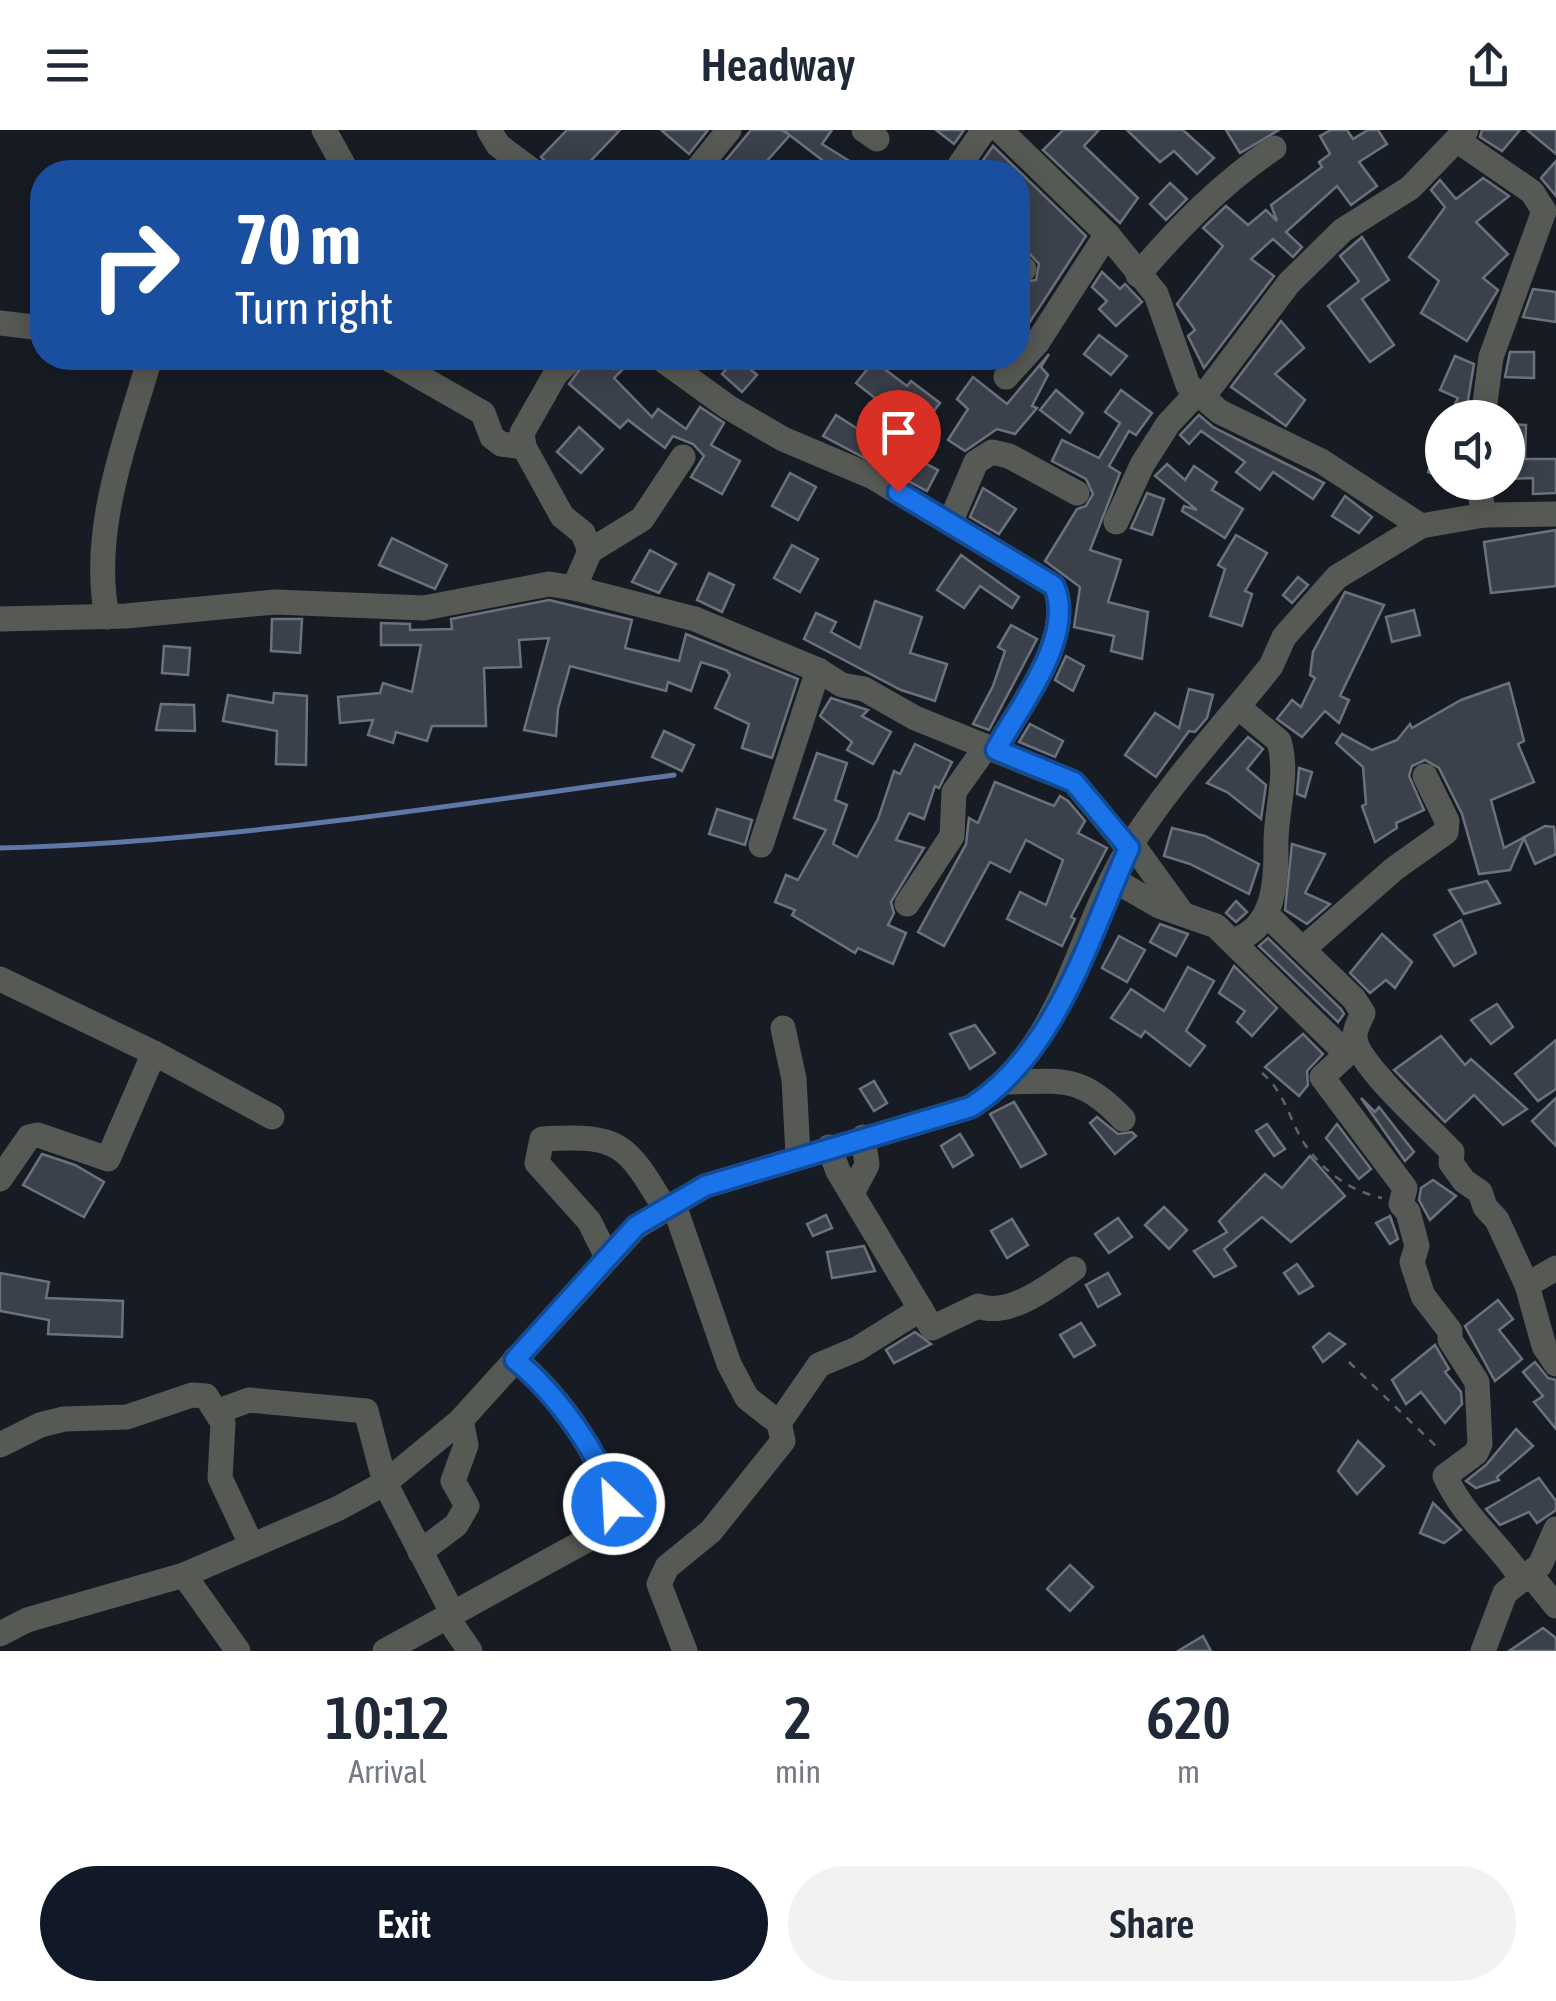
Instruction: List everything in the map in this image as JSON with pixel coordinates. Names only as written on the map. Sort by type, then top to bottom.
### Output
[{"type":"street","points":[[324,130],[341,160]]},
{"type":"street","points":[[489,130],[498,145],[518,160]]},
{"type":"street","points":[[704,160],[730,130]]},
{"type":"street","points":[[963,160],[984,130]]},
{"type":"street","points":[[1000,130],[1106,234],[1156,294],[1188,386],[1220,412],[1322,460],[1421,526]]},
{"type":"street","points":[[1116,522],[1147,456],[1168,424],[1200,395],[1289,284],[1343,230],[1410,188],[1462,136],[1532,192],[1544,211],[1491,357],[1485,400]]},
{"type":"street","points":[[1138,275],[1181,224],[1235,174],[1274,148]]},
{"type":"street","points":[[1030,351],[1106,234]]},
{"type":"street","points":[[0,323],[30,327]]},
{"type":"street","points":[[106,617],[101,588],[108,504],[147,370]]},
{"type":"street","points":[[408,370],[483,413],[492,436],[501,444],[524,447]]},
{"type":"street","points":[[563,370],[528,418],[522,433],[524,447],[562,516],[583,533],[590,551]]},
{"type":"street","points":[[677,370],[728,407],[784,439],[874,476],[1039,574],[1054,586],[1061,600],[1053,642],[991,749],[954,792],[952,836],[908,904]]},
{"type":"street","points":[[1006,377],[1013,370]]},
{"type":"street","points":[[950,522],[976,462],[992,452],[1009,456],[1077,493]]},
{"type":"street","points":[[574,588],[590,551],[642,519],[683,457]]},
{"type":"street","points":[[1481,500],[1484,515]]},
{"type":"street","points":[[0,1634],[27,1620],[184,1575],[337,1510],[385,1483],[461,1420],[636,1226],[705,1186],[798,1155],[971,1107],[1006,1082],[1053,1016],[1130,846],[1271,666],[1284,636],[1337,577],[1421,526],[1484,515],[1556,514]]},
{"type":"street","points":[[0,619],[106,617],[275,602],[424,608],[550,584],[574,588],[695,619],[818,670],[842,686],[864,688],[914,718],[1074,782],[1186,917]]},
{"type":"street","points":[[761,845],[818,670]]},
{"type":"street","points":[[1233,940],[1252,935],[1267,915],[1280,859],[1276,841],[1284,796],[1284,757],[1279,741],[1238,707]]},
{"type":"street","points":[[1303,949],[1394,869],[1446,832],[1447,821],[1424,776]]},
{"type":"street","points":[[1114,880],[1186,917],[1216,926],[1347,1054],[1322,1077],[1405,1188],[1401,1204],[1408,1212],[1418,1246],[1412,1262],[1423,1296],[1450,1331],[1450,1340],[1476,1382],[1480,1444],[1476,1454],[1445,1476],[1461,1509],[1556,1606]]},
{"type":"street","points":[[1267,915],[1354,998],[1363,1013],[1355,1034],[1357,1047],[1372,1072],[1452,1152],[1451,1162],[1464,1181],[1480,1192],[1485,1207],[1498,1220],[1527,1285],[1544,1346],[1556,1364]]},
{"type":"street","points":[[0,979],[154,1053],[272,1117]]},
{"type":"street","points":[[782,1028],[794,1079],[798,1155]]},
{"type":"street","points":[[0,1179],[29,1136],[38,1135],[108,1159],[154,1053]]},
{"type":"street","points":[[1006,1082],[1074,1080],[1123,1118]]},
{"type":"street","points":[[606,1255],[589,1221],[537,1163],[542,1139],[578,1136],[618,1142],[638,1163],[670,1208],[730,1364],[748,1398],[779,1422],[783,1441],[711,1532],[667,1567],[659,1584],[685,1651]]},
{"type":"street","points":[[852,1194],[867,1165],[863,1137]]},
{"type":"street","points":[[829,1147],[852,1194],[932,1328],[978,1306],[988,1310],[1013,1305],[1074,1269]]},
{"type":"street","points":[[1527,1285],[1556,1268]]},
{"type":"street","points":[[779,1422],[819,1365],[857,1349],[921,1309]]},
{"type":"street","points":[[515,1360],[546,1384],[609,1484],[614,1525]]},
{"type":"street","points":[[0,1445],[40,1425],[64,1419],[127,1417],[192,1395],[206,1396],[223,1423],[220,1478],[251,1544]]},
{"type":"street","points":[[218,1411],[249,1400],[283,1400],[366,1411],[385,1483],[470,1651]]},
{"type":"street","points":[[420,1552],[456,1525],[467,1506],[452,1481],[466,1446],[461,1420]]},
{"type":"street","points":[[385,1651],[614,1525],[644,1523]]},
{"type":"street","points":[[1483,1651],[1506,1593],[1540,1566],[1556,1529]]},
{"type":"street","points":[[184,1575],[238,1651]]},
{"type":"path","points":[[1262,1073],[1278,1089],[1304,1143],[1342,1182],[1354,1192],[1387,1199],[1403,1194]]},
{"type":"path","points":[[1349,1362],[1440,1449],[1452,1468]]},
{"type":"building","points":[[567,130],[620,130],[591,160],[541,157]]},
{"type":"building","points":[[661,130],[708,130],[689,154]]},
{"type":"building","points":[[751,130],[781,130],[790,135],[768,160],[726,160]]},
{"type":"building","points":[[783,130],[832,130],[822,144],[848,160],[822,160]]},
{"type":"building","points":[[936,130],[964,130],[954,144]]},
{"type":"building","points":[[1063,130],[1099,130],[1084,146],[1138,198],[1120,223],[1043,150]]},
{"type":"building","points":[[1127,130],[1183,130],[1214,158],[1197,174],[1174,151],[1160,162]]},
{"type":"building","points":[[1226,130],[1279,130],[1240,153]]},
{"type":"building","points":[[1331,130],[1347,130],[1353,139],[1368,130],[1378,130],[1387,144],[1359,162],[1377,186],[1351,205],[1337,186],[1286,232],[1302,247],[1293,257],[1273,239],[1251,259],[1274,276],[1204,368],[1188,336],[1195,330],[1177,304],[1223,246],[1203,228],[1226,206],[1248,225],[1266,210],[1277,221],[1271,205],[1322,167],[1319,162],[1330,154],[1320,136]]},
{"type":"building","points":[[1482,130],[1520,130],[1502,151],[1480,137]]},
{"type":"building","points":[[1527,130],[1556,130],[1556,154]]},
{"type":"building","points":[[993,146],[1007,160],[983,160]]},
{"type":"building","points":[[1556,161],[1556,196],[1541,178]]},
{"type":"building","points":[[1483,178],[1509,196],[1476,222],[1508,254],[1483,278],[1498,290],[1467,341],[1421,313],[1439,281],[1409,257],[1445,207],[1431,190],[1440,180],[1456,199]]},
{"type":"building","points":[[1030,182],[1086,236],[1030,322],[1030,281],[1036,280],[1039,264],[1030,254]]},
{"type":"building","points":[[1170,183],[1187,199],[1166,220],[1150,204]]},
{"type":"building","points":[[1362,237],[1389,280],[1362,299],[1394,345],[1370,362],[1328,306],[1359,281],[1340,256]]},
{"type":"building","points":[[1102,272],[1120,289],[1125,284],[1142,302],[1116,326],[1099,309],[1107,301],[1092,287]]},
{"type":"building","points":[[1533,289],[1556,292],[1556,322],[1523,317]]},
{"type":"building","points":[[1281,321],[1304,348],[1275,374],[1305,400],[1286,426],[1231,387]]},
{"type":"building","points":[[1099,335],[1127,356],[1111,375],[1084,354]]},
{"type":"building","points":[[1510,352],[1534,352],[1534,378],[1505,377]]},
{"type":"building","points":[[1049,354],[1041,367],[1048,375],[1032,406],[1037,408],[1015,434],[997,429],[965,451],[948,440],[968,409],[957,399],[973,377],[1007,404]]},
{"type":"building","points":[[1455,356],[1474,364],[1468,400],[1457,400],[1440,390]]},
{"type":"building","points":[[579,370],[622,370],[614,378],[652,417],[658,409],[686,429],[700,407],[724,423],[711,445],[740,461],[722,494],[691,477],[704,456],[693,444],[673,436],[665,448],[628,420],[620,428],[569,384]]},
{"type":"building","points":[[726,370],[751,370],[757,375],[742,392],[722,374]]},
{"type":"building","points":[[867,370],[886,370],[907,386],[911,381],[940,403],[923,425],[890,400],[885,406],[856,383]]},
{"type":"building","points":[[1056,390],[1083,413],[1070,433],[1040,410]]},
{"type":"building","points":[[1121,390],[1152,413],[1136,435],[1129,431],[1109,466],[1120,473],[1090,550],[1121,560],[1108,602],[1148,612],[1142,659],[1111,651],[1114,636],[1074,627],[1080,587],[1045,561],[1077,509],[1086,506],[1093,494],[1086,479],[1052,461],[1062,440],[1099,458],[1120,423],[1105,412]]},
{"type":"building","points":[[836,415],[869,436],[876,424],[901,438],[896,448],[938,470],[927,491],[823,436]]},
{"type":"building","points":[[1199,415],[1213,427],[1324,483],[1313,499],[1273,472],[1260,490],[1236,472],[1245,462],[1201,431],[1189,444],[1180,435]]},
{"type":"building","points":[[579,427],[603,449],[581,473],[557,452]]},
{"type":"building","points":[[1525,459],[1556,459],[1556,493],[1533,494],[1533,478],[1525,478]]},
{"type":"building","points":[[1167,464],[1185,480],[1194,466],[1217,482],[1212,490],[1243,509],[1225,538],[1182,511],[1184,506],[1197,510],[1155,476]]},
{"type":"building","points":[[790,473],[816,487],[798,520],[772,506]]},
{"type":"building","points":[[983,488],[1016,509],[999,534],[970,517]]},
{"type":"building","points":[[1147,493],[1164,499],[1152,535],[1131,528]]},
{"type":"building","points":[[1345,496],[1372,517],[1359,533],[1332,516]]},
{"type":"building","points":[[1556,530],[1556,586],[1491,593],[1484,542]]},
{"type":"building","points":[[1236,535],[1267,553],[1245,591],[1252,594],[1242,626],[1210,616],[1225,569],[1218,565]]},
{"type":"building","points":[[392,538],[447,565],[435,589],[379,565]]},
{"type":"building","points":[[792,545],[818,559],[800,592],[774,578]]},
{"type":"building","points":[[650,550],[676,564],[659,593],[632,582]]},
{"type":"building","points":[[961,555],[1019,597],[1012,608],[980,586],[964,608],[937,590]]},
{"type":"building","points":[[709,573],[734,585],[722,612],[697,600]]},
{"type":"building","points":[[1298,577],[1308,585],[1292,603],[1283,595]]},
{"type":"building","points":[[1345,592],[1384,605],[1340,696],[1349,700],[1339,723],[1325,711],[1302,737],[1277,719],[1292,700],[1301,707],[1315,678],[1310,675],[1313,652]]},
{"type":"building","points":[[549,600],[632,620],[625,648],[679,661],[686,634],[798,679],[772,758],[742,748],[749,724],[715,708],[730,675],[701,662],[691,691],[668,682],[666,691],[570,666],[558,709],[556,736],[524,730],[549,638],[519,640],[521,667],[484,668],[486,726],[432,726],[427,741],[396,732],[393,743],[368,735],[373,720],[340,723],[338,697],[380,693],[383,683],[412,692],[421,645],[381,645],[381,623],[410,624],[410,630],[452,629],[451,619]]},
{"type":"building","points":[[875,601],[922,617],[910,653],[947,664],[935,701],[901,690],[804,639],[816,613],[836,622],[831,632],[860,648]]},
{"type":"building","points":[[1414,610],[1420,635],[1392,642],[1386,617]]},
{"type":"building","points":[[272,619],[302,619],[300,653],[271,651]]},
{"type":"building","points":[[1011,625],[1037,639],[989,730],[973,724],[993,686],[1005,651],[998,647]]},
{"type":"building","points":[[164,646],[190,648],[188,675],[162,673]]},
{"type":"building","points":[[1066,656],[1084,666],[1073,691],[1055,680]]},
{"type":"building","points":[[1509,683],[1524,741],[1518,744],[1534,782],[1491,800],[1504,848],[1545,826],[1554,827],[1556,854],[1535,864],[1524,838],[1510,870],[1479,874],[1462,814],[1439,768],[1425,760],[1412,766],[1409,776],[1424,810],[1396,823],[1397,828],[1375,842],[1362,806],[1366,804],[1363,767],[1336,743],[1342,734],[1372,750],[1397,740],[1410,724],[1412,728],[1461,700]]},
{"type":"building","points":[[1189,689],[1213,695],[1207,718],[1195,732],[1189,731],[1156,777],[1125,755],[1155,713],[1179,728]]},
{"type":"building","points":[[274,693],[307,696],[306,765],[276,764],[277,731],[223,721],[228,695],[273,703]]},
{"type":"building","points":[[831,698],[868,710],[862,716],[891,732],[873,764],[847,750],[852,742],[820,716]]},
{"type":"building","points":[[161,704],[194,705],[195,731],[156,730]]},
{"type":"building","points":[[1030,724],[1063,741],[1055,757],[1019,742]]},
{"type":"building","points":[[664,731],[694,745],[682,771],[652,757]]},
{"type":"building","points":[[1248,737],[1263,749],[1247,769],[1266,785],[1261,819],[1227,792],[1207,783]]},
{"type":"building","points":[[915,744],[952,762],[939,788],[935,786],[924,819],[909,813],[896,840],[924,848],[891,902],[894,913],[888,925],[906,933],[893,964],[858,948],[855,953],[792,915],[795,910],[775,902],[786,875],[798,880],[826,830],[794,818],[817,753],[847,763],[835,800],[847,805],[833,844],[857,857],[878,819],[894,771],[900,774]]},
{"type":"building","points":[[1299,768],[1312,772],[1305,797],[1297,794]]},
{"type":"building","points":[[995,782],[1054,806],[1060,796],[1085,821],[1078,833],[1107,848],[1071,917],[1075,919],[1062,946],[1007,919],[1020,892],[1046,905],[1063,860],[1026,840],[1010,872],[990,862],[944,946],[918,932],[966,844],[969,818],[978,823]]},
{"type":"building","points":[[717,809],[752,820],[745,845],[709,834]]},
{"type":"building","points":[[1172,828],[1205,836],[1259,864],[1249,894],[1190,864],[1164,856]]},
{"type":"building","points":[[1292,844],[1325,854],[1305,893],[1330,904],[1307,924],[1285,910]]},
{"type":"building","points":[[1487,881],[1500,903],[1464,914],[1449,890]]},
{"type":"building","points":[[1236,901],[1247,912],[1236,922],[1226,913]]},
{"type":"building","points":[[1461,920],[1476,953],[1454,966],[1434,935]]},
{"type":"building","points":[[1160,924],[1188,934],[1176,956],[1150,942]]},
{"type":"building","points":[[1382,934],[1412,962],[1395,988],[1386,980],[1370,993],[1350,973]]},
{"type":"building","points":[[1119,936],[1145,950],[1127,982],[1102,968]]},
{"type":"building","points":[[1268,938],[1341,1009],[1344,1014],[1338,1022],[1259,946]]},
{"type":"building","points":[[1234,966],[1277,1008],[1252,1036],[1237,1022],[1245,1011],[1219,993]]},
{"type":"building","points":[[1188,967],[1214,981],[1186,1031],[1205,1046],[1190,1066],[1145,1031],[1141,1037],[1111,1018],[1131,989],[1164,1011]]},
{"type":"building","points":[[1497,1004],[1513,1027],[1491,1044],[1471,1020]]},
{"type":"building","points":[[975,1025],[995,1053],[970,1069],[950,1034]]},
{"type":"building","points":[[1303,1034],[1323,1054],[1307,1071],[1308,1085],[1299,1096],[1265,1067]]},
{"type":"building","points":[[1441,1036],[1465,1065],[1471,1059],[1527,1109],[1503,1125],[1474,1095],[1445,1122],[1394,1070]]},
{"type":"building","points":[[1556,1040],[1556,1089],[1538,1101],[1515,1074]]},
{"type":"building","points":[[874,1081],[887,1103],[874,1111],[860,1089]]},
{"type":"building","points":[[1361,1098],[1375,1112],[1379,1107],[1414,1152],[1405,1161]]},
{"type":"building","points":[[1556,1098],[1556,1146],[1532,1121]]},
{"type":"building","points":[[1014,1102],[1046,1154],[1021,1167],[990,1114]]},
{"type":"building","points":[[1097,1117],[1118,1134],[1132,1132],[1136,1136],[1115,1154],[1090,1123]]},
{"type":"building","points":[[1267,1124],[1285,1149],[1274,1156],[1256,1131]]},
{"type":"building","points":[[1337,1124],[1371,1169],[1359,1179],[1326,1138]]},
{"type":"building","points":[[960,1134],[973,1155],[953,1167],[941,1146]]},
{"type":"building","points":[[42,1154],[75,1165],[104,1182],[84,1217],[23,1185]]},
{"type":"building","points":[[1310,1156],[1345,1196],[1291,1242],[1262,1217],[1224,1249],[1236,1266],[1214,1277],[1194,1251],[1227,1232],[1219,1221],[1265,1174],[1282,1188]]},
{"type":"building","points":[[1433,1180],[1456,1196],[1430,1220],[1419,1200],[1421,1188]]},
{"type":"building","points":[[1164,1207],[1187,1230],[1169,1249],[1145,1225]]},
{"type":"building","points":[[826,1215],[832,1228],[813,1236],[807,1224]]},
{"type":"building","points":[[1390,1216],[1398,1239],[1390,1244],[1376,1223]]},
{"type":"building","points":[[1118,1218],[1132,1237],[1109,1253],[1095,1234]]},
{"type":"building","points":[[1012,1219],[1028,1245],[1007,1258],[991,1231]]},
{"type":"building","points":[[864,1246],[875,1271],[832,1278],[827,1252]]},
{"type":"building","points":[[1297,1264],[1313,1286],[1299,1294],[1284,1273]]},
{"type":"building","points":[[0,1273],[49,1282],[46,1298],[123,1301],[122,1337],[48,1334],[49,1320],[0,1311]]},
{"type":"building","points":[[1108,1273],[1120,1294],[1098,1307],[1086,1285]]},
{"type":"building","points":[[1498,1300],[1513,1319],[1499,1330],[1522,1359],[1495,1381],[1465,1326]]},
{"type":"building","points":[[1081,1323],[1095,1345],[1074,1357],[1060,1335]]},
{"type":"building","points":[[915,1332],[931,1344],[894,1363],[886,1350]]},
{"type":"building","points":[[1329,1333],[1345,1344],[1323,1362],[1313,1347]]},
{"type":"building","points":[[1435,1345],[1449,1369],[1445,1372],[1461,1392],[1462,1404],[1445,1423],[1421,1392],[1406,1404],[1392,1380]]},
{"type":"building","points":[[1535,1362],[1548,1378],[1556,1380],[1556,1429],[1534,1402],[1543,1396],[1523,1372]]},
{"type":"building","points":[[1516,1429],[1533,1446],[1497,1477],[1499,1480],[1476,1488],[1466,1481],[1486,1465]]},
{"type":"building","points":[[1358,1441],[1384,1466],[1357,1494],[1338,1471]]},
{"type":"building","points":[[1539,1478],[1556,1501],[1556,1510],[1537,1523],[1529,1512],[1500,1525],[1486,1509]]},
{"type":"building","points":[[1433,1503],[1461,1530],[1444,1543],[1420,1533]]},
{"type":"building","points":[[1070,1565],[1093,1587],[1070,1611],[1047,1589]]},
{"type":"building","points":[[1543,1628],[1556,1638],[1556,1651],[1509,1651]]},
{"type":"building","points":[[1203,1636],[1211,1651],[1178,1651]]},
{"type":"waterway","points":[[0,848],[254,830],[674,775]]},
{"type":"route","points":[[614,1504],[609,1484],[546,1384],[515,1360],[636,1226],[705,1186],[798,1155],[971,1107],[1003,1086],[1026,1059],[1053,1016],[1129,848],[1074,782],[996,750],[1053,642],[1061,600],[1054,586],[898,492]]}]
